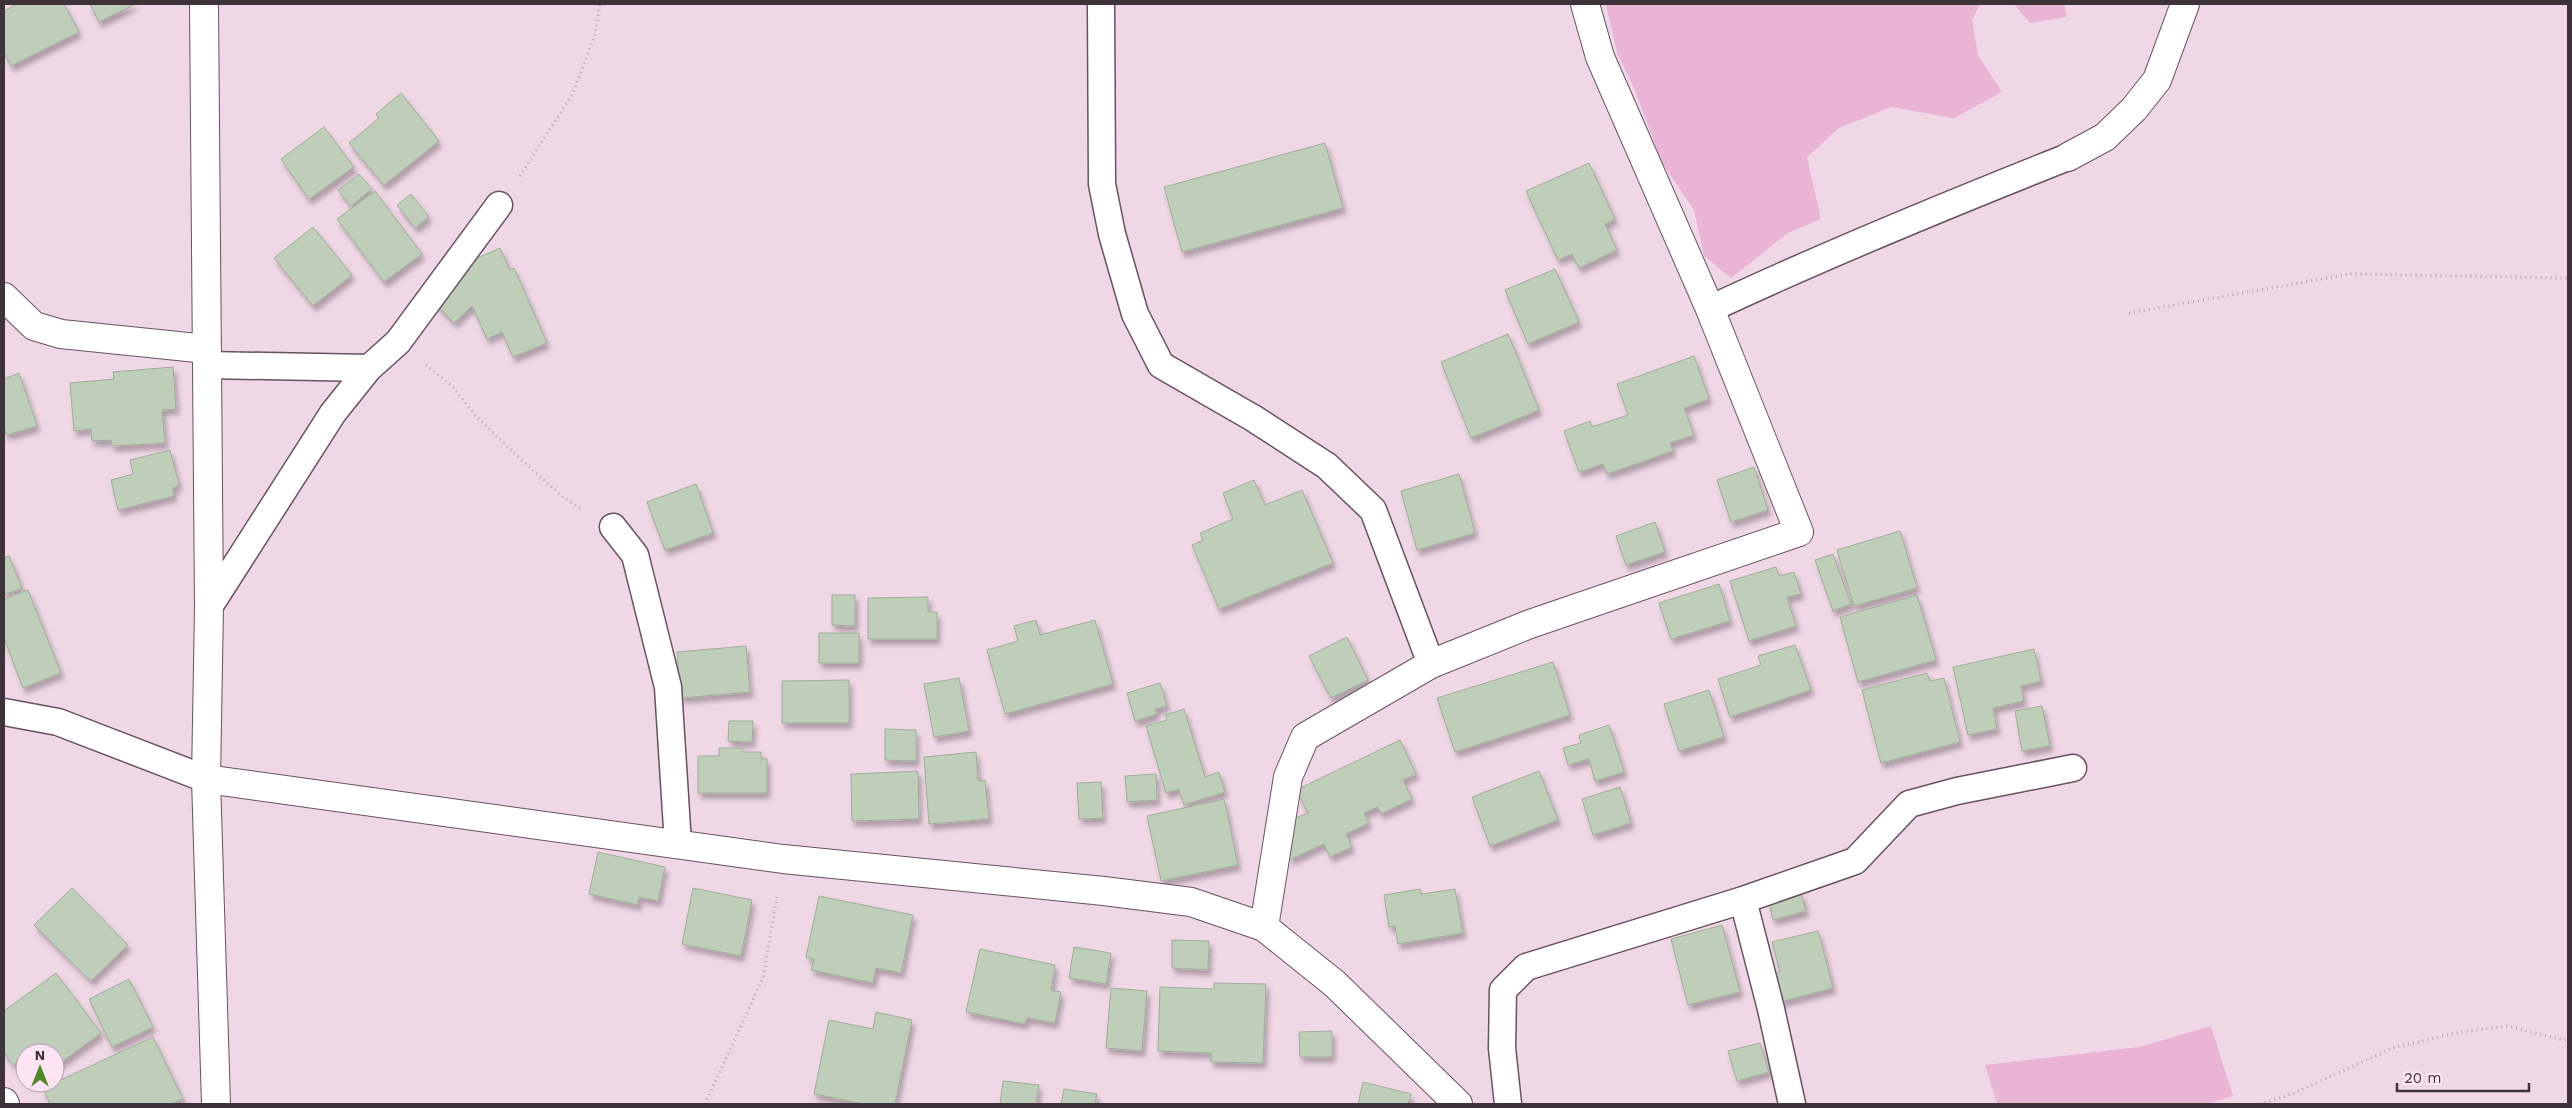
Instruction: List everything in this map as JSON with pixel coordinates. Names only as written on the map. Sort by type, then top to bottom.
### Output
[{"type":"street","points":[[204,4],[209,607],[206,779],[216,1104]]},
{"type":"street","points":[[1264,927],[1288,776],[1305,737],[1430,664],[1530,624],[1799,532],[1710,309],[1600,57],[1585,4]]},
{"type":"street","points":[[2068,157],[2105,137],[2134,109],[2157,80],[2185,4]]},
{"type":"street","points":[[4,297],[34,326],[61,334],[207,357]]},
{"type":"street","points":[[206,779],[783,859],[1104,891],[1191,902],[1264,927],[1335,984],[1458,1104]]},
{"type":"lane","points":[[1101,4],[1102,184],[1112,234],[1135,314],[1161,365],[1253,418],[1328,466],[1373,510],[1430,664]]},
{"type":"lane","points":[[1710,309],[1774,279],[1966,197],[2068,157]]},
{"type":"lane","points":[[209,607],[333,413],[369,368],[398,342],[499,205]]},
{"type":"lane","points":[[207,357],[369,368]]},
{"type":"lane","points":[[612,528],[635,556],[668,687],[678,844]]},
{"type":"lane","points":[[4,712],[58,722],[206,779]]},
{"type":"lane","points":[[1508,1104],[1502,1048],[1503,990],[1526,967],[1743,900],[1855,861],[1909,804],[1957,791],[2073,768]]},
{"type":"lane","points":[[1743,900],[1771,1009],[1792,1104]]},
{"type":"path","points":[[499,205],[572,95],[594,35],[600,4]]},
{"type":"path","points":[[2129,313],[2350,274],[2568,278]]},
{"type":"path","points":[[398,342],[453,387],[475,415],[564,498],[612,528]]},
{"type":"path","points":[[705,1104],[763,978],[783,859]]},
{"type":"path","points":[[2260,1104],[2292,1094],[2393,1048],[2455,1033],[2507,1026],[2563,1040],[2568,1039]]},
{"type":"shaded area","points":[[1606,4],[1980,4],[1972,20],[1978,55],[2002,92],[1954,118],[1891,107],[1839,128],[1807,157],[1821,219],[1788,233],[1731,278],[1704,256],[1694,210],[1662,163],[1634,88],[1617,53]]},
{"type":"shaded area","points":[[2014,4],[2065,4],[2066,17],[2030,23]]},
{"type":"shaded area","points":[[2211,1026],[2233,1096],[2208,1104],[1997,1104],[1985,1065],[2139,1047]]},
{"type":"building","points":[[17,4],[64,4],[79,32],[11,66],[4,52],[4,11]]},
{"type":"building","points":[[90,4],[136,4],[99,22]]},
{"type":"building","points":[[401,93],[439,141],[384,185],[349,143],[379,118],[376,114]]},
{"type":"building","points":[[324,127],[354,167],[309,199],[281,159]]},
{"type":"building","points":[[1325,143],[1343,208],[1182,252],[1164,187]]},
{"type":"building","points":[[1589,163],[1615,219],[1605,224],[1617,250],[1579,268],[1572,254],[1558,260],[1526,191]]},
{"type":"building","points":[[359,174],[372,189],[351,206],[338,190]]},
{"type":"building","points":[[375,191],[422,254],[384,282],[337,219]]},
{"type":"building","points":[[411,194],[429,217],[415,228],[397,205]]},
{"type":"building","points":[[313,227],[352,275],[313,306],[274,258]]},
{"type":"building","points":[[500,248],[510,270],[514,268],[547,343],[513,357],[502,332],[487,339],[472,306],[454,323],[433,301],[457,267]]},
{"type":"building","points":[[1555,269],[1579,322],[1528,344],[1505,290]]},
{"type":"building","points":[[1508,334],[1539,410],[1471,438],[1441,362]]},
{"type":"building","points":[[1694,356],[1709,399],[1684,408],[1694,435],[1670,443],[1673,451],[1607,474],[1603,464],[1579,472],[1564,431],[1590,421],[1592,427],[1628,415],[1617,384]]},
{"type":"building","points":[[173,367],[176,409],[162,410],[165,443],[112,446],[111,440],[92,441],[91,429],[74,431],[70,383],[114,379],[113,372]]},
{"type":"building","points":[[19,373],[37,426],[7,435],[4,429],[4,379]]},
{"type":"building","points":[[170,450],[179,485],[173,488],[174,496],[118,510],[111,480],[133,474],[130,460]]},
{"type":"building","points":[[1754,467],[1768,510],[1731,522],[1717,480]]},
{"type":"building","points":[[1459,474],[1475,533],[1417,550],[1401,491]]},
{"type":"building","points":[[1254,480],[1265,505],[1302,490],[1333,563],[1219,609],[1192,545],[1203,540],[1200,533],[1233,519],[1223,493]]},
{"type":"building","points":[[696,484],[713,533],[665,550],[647,502]]},
{"type":"building","points":[[1655,522],[1665,552],[1626,565],[1616,536]]},
{"type":"building","points":[[1900,531],[1917,588],[1854,606],[1837,550]]},
{"type":"building","points":[[1833,554],[1851,604],[1833,611],[1815,560]]},
{"type":"building","points":[[9,556],[22,588],[4,595],[4,558]]},
{"type":"building","points":[[1776,567],[1779,576],[1794,572],[1801,594],[1787,597],[1796,626],[1749,641],[1730,581]]},
{"type":"building","points":[[1719,584],[1730,621],[1671,639],[1659,603]]},
{"type":"building","points":[[28,590],[61,673],[23,688],[4,638],[4,599]]},
{"type":"building","points":[[832,595],[855,595],[855,626],[832,625]]},
{"type":"building","points":[[1917,595],[1936,660],[1858,682],[1840,617]]},
{"type":"building","points":[[928,597],[928,612],[937,612],[937,639],[868,639],[868,598]]},
{"type":"building","points":[[1036,620],[1040,635],[1095,620],[1113,684],[1005,714],[987,650],[1018,641],[1014,626]]},
{"type":"building","points":[[819,633],[859,633],[859,663],[819,663]]},
{"type":"building","points":[[1347,637],[1368,680],[1331,698],[1309,656]]},
{"type":"building","points":[[1795,645],[1811,690],[1730,717],[1718,679],[1761,665],[1758,656]]},
{"type":"building","points":[[746,646],[750,692],[681,698],[677,652]]},
{"type":"building","points":[[2034,649],[2041,681],[2021,686],[2024,701],[1993,708],[1997,729],[1968,735],[1953,667]]},
{"type":"building","points":[[1553,662],[1570,715],[1455,752],[1437,698]]},
{"type":"building","points":[[1927,673],[1930,681],[1944,678],[1960,742],[1881,763],[1862,690]]},
{"type":"building","points":[[959,678],[969,731],[934,737],[924,684]]},
{"type":"building","points":[[849,680],[849,723],[782,723],[782,681]]},
{"type":"building","points":[[1160,683],[1167,706],[1155,709],[1157,714],[1135,721],[1127,693]]},
{"type":"building","points":[[1709,690],[1724,737],[1679,751],[1664,704]]},
{"type":"building","points":[[2042,706],[2050,746],[2022,751],[2015,711]]},
{"type":"building","points":[[1184,709],[1205,777],[1219,772],[1225,792],[1184,805],[1179,789],[1166,793],[1146,726],[1167,720],[1165,715]]},
{"type":"building","points":[[729,721],[753,721],[752,742],[728,741]]},
{"type":"building","points":[[1609,725],[1624,772],[1595,781],[1589,759],[1568,765],[1563,748],[1581,743],[1579,735]]},
{"type":"building","points":[[885,729],[916,730],[916,761],[885,760]]},
{"type":"building","points":[[1400,740],[1416,774],[1403,780],[1412,799],[1381,814],[1378,807],[1364,813],[1369,823],[1346,834],[1352,847],[1330,857],[1324,844],[1289,860],[1293,819],[1308,813],[1296,790]]},
{"type":"building","points":[[719,748],[743,748],[743,752],[761,752],[761,759],[767,759],[767,793],[698,793],[698,756],[719,756]]},
{"type":"building","points":[[976,752],[978,781],[985,780],[989,819],[929,824],[924,757]]},
{"type":"building","points":[[918,771],[919,819],[852,821],[851,774]]},
{"type":"building","points":[[1539,771],[1558,820],[1490,846],[1472,797]]},
{"type":"building","points":[[1156,774],[1157,800],[1127,802],[1125,776]]},
{"type":"building","points":[[1101,782],[1103,818],[1079,819],[1077,783]]},
{"type":"building","points":[[1620,787],[1631,823],[1593,835],[1582,799]]},
{"type":"building","points":[[1224,799],[1238,865],[1161,881],[1147,816]]},
{"type":"building","points":[[598,852],[665,867],[658,901],[639,897],[638,905],[589,894]]},
{"type":"building","points":[[72,888],[128,945],[91,981],[34,925]]},
{"type":"building","points":[[693,888],[752,900],[741,956],[682,944]]},
{"type":"building","points":[[1420,889],[1422,894],[1455,889],[1463,933],[1398,944],[1395,926],[1389,927],[1384,895]]},
{"type":"building","points":[[1801,893],[1806,911],[1773,920],[1769,902]]},
{"type":"building","points":[[819,896],[913,915],[901,973],[876,968],[873,983],[811,970],[814,959],[806,957]]},
{"type":"building","points":[[1722,925],[1740,992],[1688,1005],[1671,939]]},
{"type":"building","points":[[1818,931],[1833,988],[1780,1002],[1772,973],[1780,972],[1772,942]]},
{"type":"building","points":[[1172,940],[1209,941],[1208,970],[1172,968]]},
{"type":"building","points":[[1074,947],[1111,953],[1106,984],[1069,978]]},
{"type":"building","points":[[980,949],[1055,965],[1051,990],[1061,992],[1055,1023],[1027,1018],[1025,1024],[966,1012]]},
{"type":"building","points":[[56,973],[101,1033],[65,1060],[65,1043],[15,1043],[15,1064],[13,1065],[4,1052],[4,1011]]},
{"type":"building","points":[[129,979],[153,1027],[112,1047],[89,999]]},
{"type":"building","points":[[1214,983],[1266,984],[1263,1063],[1211,1062],[1211,1053],[1158,1051],[1160,987],[1214,989]]},
{"type":"building","points":[[1111,988],[1147,991],[1142,1051],[1106,1048]]},
{"type":"building","points":[[876,1012],[912,1020],[895,1104],[864,1104],[814,1094],[829,1020],[873,1029]]},
{"type":"building","points":[[1332,1031],[1332,1057],[1300,1057],[1299,1032]]},
{"type":"building","points":[[153,1037],[183,1099],[171,1104],[50,1104],[45,1093],[65,1093],[65,1078]]},
{"type":"building","points":[[1760,1043],[1769,1072],[1737,1081],[1728,1051]]},
{"type":"building","points":[[1003,1081],[1039,1085],[1036,1104],[1000,1104]]},
{"type":"building","points":[[1363,1082],[1411,1094],[1408,1104],[1358,1104]]},
{"type":"building","points":[[1064,1089],[1097,1094],[1095,1104],[1061,1104]]}]
